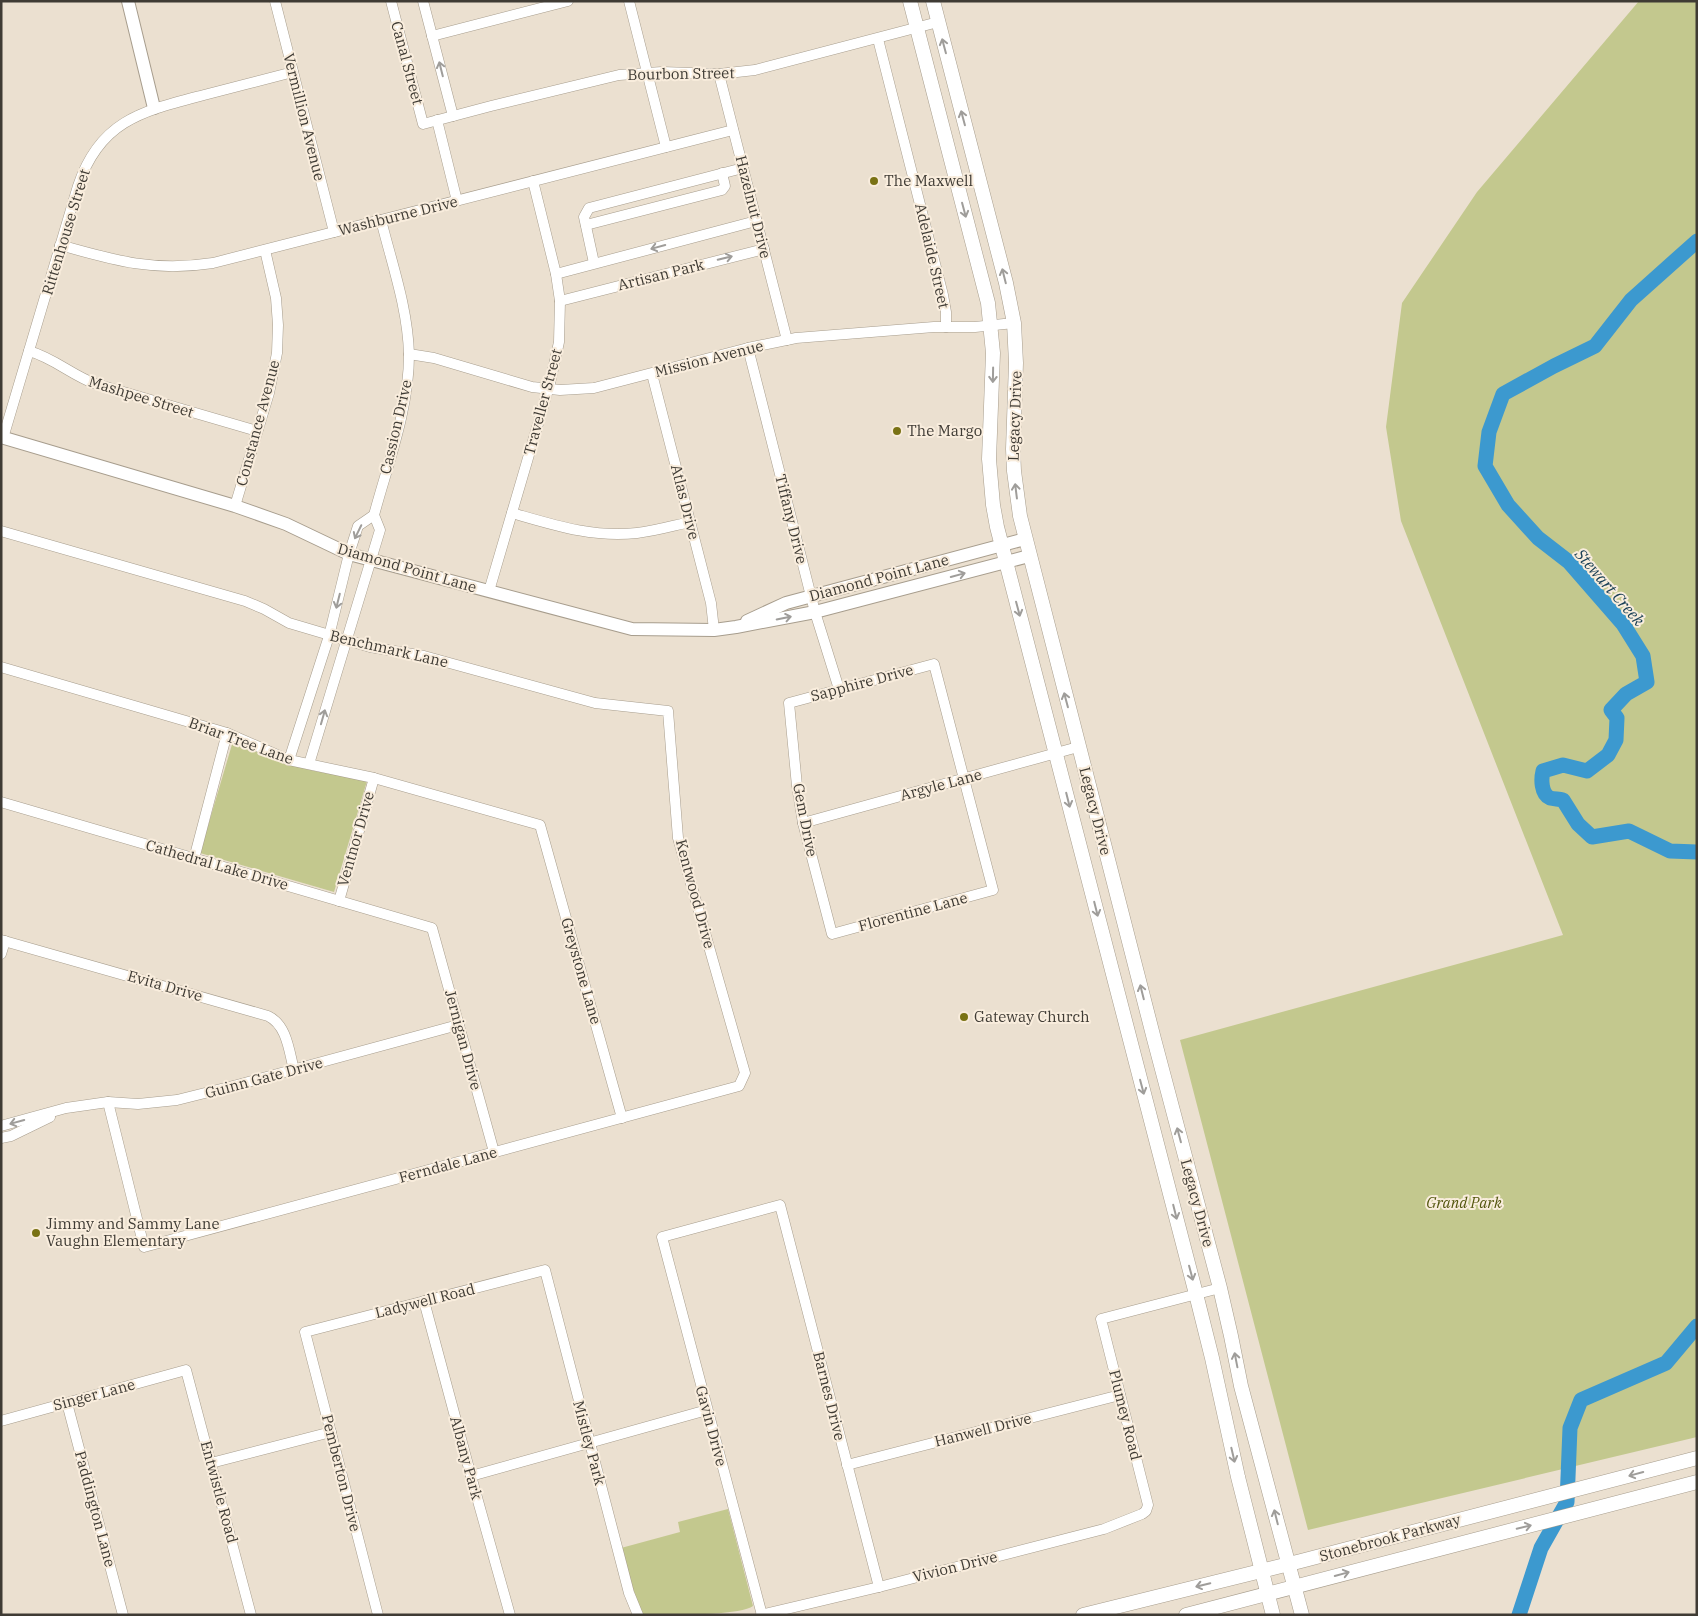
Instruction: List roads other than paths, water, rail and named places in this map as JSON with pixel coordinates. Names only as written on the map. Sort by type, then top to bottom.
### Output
[{"type":"main road","name":"Legacy Drive","points":[[910,1],[984,286],[991,326],[993,353],[989,458],[993,505],[1006,562],[1196,1294],[1238,1477],[1273,1615]]},
{"type":"main road","name":"Legacy Drive","points":[[933,1],[1006,282],[1014,324],[1016,372],[1014,471],[1025,539],[1220,1288],[1241,1386],[1302,1615]]},
{"type":"main road","points":[[1131,1045],[1154,1039]]},
{"type":"main road","name":"Stonebrook Parkway","points":[[1083,1615],[1262,1571],[1690,1460]]},
{"type":"main road","name":"Stonebrook Parkway","points":[[1186,1615],[1697,1482]]},
{"type":"street","points":[[128,1],[154,108]]},
{"type":"street","name":"Vermillion Avenue","points":[[275,1],[334,232]]},
{"type":"street","name":"Canal Street","points":[[391,1],[423,124]]},
{"type":"street","name":"Canal Street","points":[[423,1],[453,116]]},
{"type":"street","points":[[432,36],[568,1]]},
{"type":"street","points":[[629,1],[666,147]]},
{"type":"street","name":"Bourbon Street","points":[[423,124],[606,78],[647,72],[719,74],[755,70],[938,22]]},
{"type":"street","name":"Adelaide Street","points":[[878,39],[943,295],[946,327]]},
{"type":"street","name":"Rittenhouse Street","points":[[2,438],[79,181],[93,153],[118,127],[135,116],[154,108],[293,72]]},
{"type":"street","name":"Hazelnut Drive","points":[[719,74],[787,340]]},
{"type":"street","name":"Canal Street","points":[[437,120],[457,201]]},
{"type":"street","name":"Washburne Drive","points":[[60,245],[119,262],[159,267],[200,265],[733,130]]},
{"type":"street","points":[[594,263],[584,216],[590,208],[743,168]]},
{"type":"street","points":[[586,225],[722,190],[725,186],[722,173]]},
{"type":"street","name":"Traveller Street","points":[[489,591],[548,390],[558,342],[560,301],[556,274],[533,181]]},
{"type":"street","name":"Cassion Drive","points":[[309,764],[380,530],[374,515],[408,384],[409,354],[405,314],[381,220]]},
{"type":"street","name":"Artisan Park","points":[[556,274],[756,221]]},
{"type":"street","name":"Artisan Park","points":[[560,301],[764,249]]},
{"type":"street","name":"Constance Avenue","points":[[235,506],[272,380],[278,339],[276,298],[265,250]]},
{"type":"street","name":"Mission Avenue","points":[[409,354],[434,358],[548,390],[571,391],[594,388],[748,348],[787,340],[946,327],[1014,324]]},
{"type":"street","name":"Tiffany Drive","points":[[748,348],[815,612],[840,690]]},
{"type":"street","name":"Mashpee Street","points":[[29,352],[50,359],[78,377],[96,384],[258,431]]},
{"type":"street","name":"Atlas Drive","points":[[652,374],[711,603],[714,630]]},
{"type":"street","name":"Diamond Point Lane","points":[[2,438],[235,506],[286,524],[349,554],[632,629],[714,630],[736,627],[815,612],[1029,556]]},
{"type":"street","points":[[512,513],[570,529],[610,534],[645,532],[690,522]]},
{"type":"street","points":[[289,760],[329,636],[349,554],[358,526],[374,515]]},
{"type":"street","name":"Benchmark Lane","points":[[1,531],[245,601],[289,623],[329,636],[346,639],[370,647],[424,656],[596,703],[668,711]]},
{"type":"street","name":"Diamond Point Lane","points":[[736,627],[786,602],[1025,539]]},
{"type":"street","name":"Sapphire Drive","points":[[789,703],[934,664],[964,779]]},
{"type":"street","name":"Briar Tree Lane","points":[[1,667],[227,733],[289,760],[374,778],[540,825]]},
{"type":"street","name":"Gem Drive","points":[[789,703],[797,786],[803,823],[832,934]]},
{"type":"street","name":"Kentwood Drive","points":[[668,711],[678,838],[745,1073]]},
{"type":"street","points":[[194,859],[227,733]]},
{"type":"street","name":"Argyle Lane","points":[[803,823],[1078,747]]},
{"type":"street","name":"Ventnor Drive","points":[[339,901],[374,778]]},
{"type":"street","name":"Florentine Lane","points":[[832,934],[993,890],[964,779]]},
{"type":"street","name":"Cathedral Lake Drive","points":[[1,802],[432,928]]},
{"type":"street","name":"Greystone Lane","points":[[540,825],[622,1118]]},
{"type":"street","name":"Jernigan Drive","points":[[432,928],[494,1152]]},
{"type":"street","points":[[1,954],[3,940]]},
{"type":"street","name":"Evita Drive","points":[[3,940],[275,1019],[281,1025],[294,1070]]},
{"type":"street","name":"Guinn Gate Drive","points":[[1,1126],[66,1108],[108,1102],[138,1104],[177,1100],[458,1025]]},
{"type":"street","name":"Ferndale Lane","points":[[108,1102],[144,1247],[739,1086],[745,1073]]},
{"type":"street","name":"Guinn Gate Drive","points":[[1,1138],[11,1136],[66,1108]]},
{"type":"street","name":"Gavin Drive","points":[[761,1615],[662,1237],[780,1205]]},
{"type":"street","name":"Barnes Drive","points":[[780,1205],[879,1587]]},
{"type":"street","name":"Ladywell Road","points":[[305,1332],[545,1270]]},
{"type":"street","name":"Mistley Park","points":[[545,1270],[629,1594],[638,1615]]},
{"type":"street","points":[[1196,1294],[1220,1288]]},
{"type":"street","name":"Plumey Road","points":[[1146,1511],[1148,1505],[1101,1320],[1196,1294]]},
{"type":"street","name":"Albany Park","points":[[424,1301],[470,1476],[510,1615]]},
{"type":"street","name":"Pemberton Drive","points":[[305,1332],[378,1615]]},
{"type":"street","name":"Singer Lane","points":[[1,1421],[186,1370]]},
{"type":"street","name":"Entwistle Road","points":[[186,1370],[251,1615]]},
{"type":"street","name":"Hanwell Drive","points":[[847,1465],[1120,1395]]},
{"type":"street","name":"Paddington Lane","points":[[67,1403],[123,1615]]},
{"type":"street","points":[[470,1476],[707,1410]]},
{"type":"street","points":[[211,1463],[331,1432]]},
{"type":"street","name":"Vivion Drive","points":[[761,1615],[879,1587],[1104,1529],[1136,1518],[1146,1511]]},
{"type":"waterway","name":"Stewart Creek","points":[[1697,241],[1631,300],[1595,346],[1503,394],[1489,432],[1485,466],[1508,505],[1538,538],[1569,562],[1623,624],[1643,656],[1647,682],[1626,694],[1611,710],[1617,718],[1616,740],[1608,755],[1587,771],[1563,765],[1543,771],[1543,790],[1550,798],[1563,800],[1578,824],[1592,837],[1629,831],[1670,851],[1697,852]]},
{"type":"waterway","name":"Stewart Creek","points":[[1519,1615],[1541,1548],[1567,1502],[1570,1428],[1581,1400],[1666,1363],[1697,1326]]},
{"type":"place","name":"The Maxwell","points":[[874,181]]},
{"type":"place","name":"The Margo","points":[[897,431]]},
{"type":"place","name":"Gateway Church","points":[[964,1017]]},
{"type":"place","name":"Jimmy and Sammy Lane Vaughn Elementary","points":[[36,1233]]},
{"type":"park label","name":"Grand Park","points":[[1464,1203]]}]
